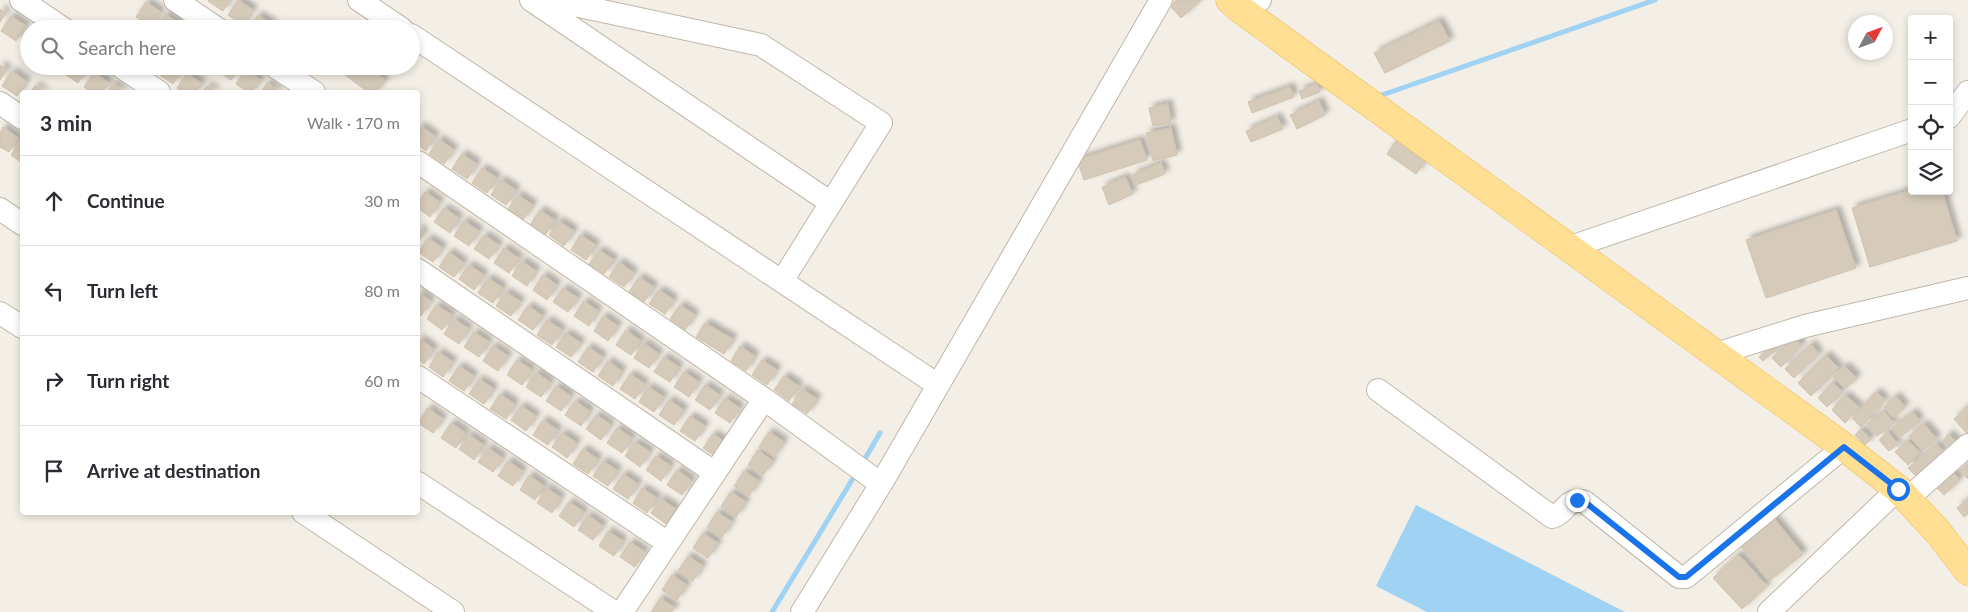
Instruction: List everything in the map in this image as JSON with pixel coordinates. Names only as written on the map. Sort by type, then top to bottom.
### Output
[{"type":"main road","points":[[1243,3],[1568,248],[1844,447],[1902,494],[1938,532],[1968,571]]},
{"type":"street","points":[[21,0],[51,20]]},
{"type":"street","points":[[175,0],[205,20]]},
{"type":"street","points":[[359,0],[389,20]]},
{"type":"street","points":[[531,0],[831,202]]},
{"type":"street","points":[[551,0],[761,45],[881,123],[782,281]]},
{"type":"street","points":[[802,612],[880,484],[1162,0]]},
{"type":"street","points":[[420,41],[938,384]]},
{"type":"street","points":[[134,75],[156,90]]},
{"type":"street","points":[[288,75],[311,90]]},
{"type":"street","points":[[1953,113],[1968,92]]},
{"type":"street","points":[[0,103],[20,117]]},
{"type":"street","points":[[1568,248],[1908,131]]},
{"type":"street","points":[[420,163],[764,399],[880,484]]},
{"type":"street","points":[[0,209],[20,223]]},
{"type":"street","points":[[420,271],[715,473]]},
{"type":"street","points":[[1716,354],[1805,326],[1968,288]]},
{"type":"street","points":[[0,313],[20,326]]},
{"type":"street","points":[[420,378],[668,543]]},
{"type":"street","points":[[1378,390],[1552,517],[1557,516],[1570,502],[1577,500],[1585,502],[1679,577],[1686,577],[1692,573],[1844,447]]},
{"type":"street","points":[[622,612],[764,399]]},
{"type":"street","points":[[1769,612],[1902,494],[1968,444]]},
{"type":"street","points":[[420,484],[614,612]]},
{"type":"street","points":[[308,515],[453,612]]},
{"type":"water","points":[[1416,505],[1625,612],[1427,612],[1376,586]]},
{"type":"building","points":[[209,0],[230,0],[223,11]]},
{"type":"building","points":[[238,0],[253,10],[246,20],[236,20],[228,15]]},
{"type":"building","points":[[1177,0],[1201,0],[1181,18],[1170,6]]},
{"type":"building","points":[[146,2],[161,12],[156,20],[140,20],[136,17]]},
{"type":"building","points":[[0,9],[6,13],[0,22]]},
{"type":"building","points":[[165,14],[174,20],[161,20]]},
{"type":"building","points":[[258,15],[266,20],[255,20]]},
{"type":"building","points":[[11,16],[20,22],[20,35],[16,41],[1,31]]},
{"type":"building","points":[[1439,21],[1450,41],[1385,73],[1374,53]]},
{"type":"building","points":[[0,65],[7,69],[0,80]]},
{"type":"building","points":[[12,71],[27,82],[17,96],[2,86]]},
{"type":"building","points":[[66,75],[83,75],[78,83]]},
{"type":"building","points":[[92,75],[98,75],[109,83],[104,90],[88,90],[84,87]]},
{"type":"building","points":[[160,75],[179,75],[173,84]]},
{"type":"building","points":[[186,75],[190,75],[202,84],[198,90],[180,90],[177,88]]},
{"type":"building","points":[[224,75],[235,75],[231,80]]},
{"type":"building","points":[[242,75],[254,75],[261,80],[254,90],[245,90],[236,84]]},
{"type":"building","points":[[345,75],[378,75],[385,80],[378,90],[365,90]]},
{"type":"building","points":[[267,83],[277,90],[262,90]]},
{"type":"building","points":[[113,84],[122,90],[108,90]]},
{"type":"building","points":[[1317,84],[1320,92],[1302,99],[1299,91]]},
{"type":"building","points":[[35,86],[42,90],[32,90]]},
{"type":"building","points":[[207,86],[214,90],[204,90]]},
{"type":"building","points":[[1290,87],[1294,97],[1252,113],[1248,102]]},
{"type":"building","points":[[1319,101],[1325,115],[1297,129],[1290,115]]},
{"type":"building","points":[[1168,104],[1171,123],[1153,126],[1149,108]]},
{"type":"building","points":[[1277,117],[1283,129],[1251,142],[1246,131]]},
{"type":"building","points":[[420,126],[435,136],[426,151],[420,146]]},
{"type":"building","points":[[3,127],[18,138],[9,152],[0,147],[0,133]]},
{"type":"building","points":[[1171,128],[1177,155],[1153,161],[1146,133]]},
{"type":"building","points":[[439,139],[454,150],[444,164],[429,154]]},
{"type":"building","points":[[20,140],[20,162],[11,155]]},
{"type":"building","points":[[1140,140],[1147,160],[1084,180],[1077,160]]},
{"type":"building","points":[[1397,140],[1425,161],[1416,174],[1387,154]]},
{"type":"building","points":[[462,154],[477,164],[467,179],[452,169]]},
{"type":"building","points":[[1161,163],[1165,174],[1136,185],[1132,175]]},
{"type":"building","points":[[482,168],[497,178],[487,193],[472,183]]},
{"type":"building","points":[[1125,177],[1133,194],[1109,205],[1102,187]]},
{"type":"building","points":[[501,180],[516,190],[506,205],[491,195]]},
{"type":"building","points":[[1908,191],[1908,195],[1943,195],[1957,241],[1870,267],[1852,208]]},
{"type":"building","points":[[425,192],[440,202],[430,217],[420,210],[420,200]]},
{"type":"building","points":[[518,195],[533,205],[523,220],[508,209]]},
{"type":"building","points":[[444,208],[459,218],[450,233],[434,222]]},
{"type":"building","points":[[540,210],[555,220],[545,235],[530,225]]},
{"type":"building","points":[[1836,210],[1856,268],[1766,298],[1746,240]]},
{"type":"building","points":[[464,221],[479,231],[469,246],[454,236]]},
{"type":"building","points":[[559,221],[574,231],[564,246],[549,235]]},
{"type":"building","points":[[420,230],[424,233],[420,240]]},
{"type":"building","points":[[484,235],[499,245],[489,259],[474,249]]},
{"type":"building","points":[[580,235],[596,245],[586,260],[571,250]]},
{"type":"building","points":[[428,238],[443,248],[433,262],[420,253],[420,249]]},
{"type":"building","points":[[504,248],[519,258],[509,273],[494,263]]},
{"type":"building","points":[[599,250],[614,260],[604,274],[589,264]]},
{"type":"building","points":[[449,252],[464,263],[454,277],[439,267]]},
{"type":"building","points":[[522,261],[536,271],[527,286],[512,276]]},
{"type":"building","points":[[619,262],[634,273],[624,287],[609,277]]},
{"type":"building","points":[[469,265],[484,275],[474,290],[459,279]]},
{"type":"building","points":[[543,275],[557,285],[547,300],[533,290]]},
{"type":"building","points":[[639,277],[654,287],[644,302],[629,292]]},
{"type":"building","points":[[488,278],[503,288],[493,303],[478,293]]},
{"type":"building","points":[[563,288],[578,298],[568,312],[553,302]]},
{"type":"building","points":[[659,290],[674,300],[665,314],[649,304]]},
{"type":"building","points":[[506,292],[521,302],[511,316],[496,306]]},
{"type":"building","points":[[420,293],[431,301],[420,315]]},
{"type":"building","points":[[584,301],[598,311],[589,326],[574,316]]},
{"type":"building","points":[[436,305],[452,315],[442,330],[427,319]]},
{"type":"building","points":[[680,305],[695,315],[685,330],[670,319]]},
{"type":"building","points":[[528,306],[543,316],[533,330],[518,320]]},
{"type":"building","points":[[603,316],[618,326],[608,341],[594,331]]},
{"type":"building","points":[[454,319],[469,329],[459,344],[444,334]]},
{"type":"building","points":[[547,320],[562,330],[552,345],[537,335]]},
{"type":"building","points":[[705,323],[733,339],[724,354],[696,337]]},
{"type":"building","points":[[626,330],[641,341],[631,355],[616,345]]},
{"type":"building","points":[[474,332],[489,342],[479,357],[464,347]]},
{"type":"building","points":[[566,333],[581,343],[571,357],[556,347]]},
{"type":"building","points":[[1793,336],[1802,345],[1781,367],[1772,358]]},
{"type":"building","points":[[420,339],[434,349],[424,364],[420,361]]},
{"type":"building","points":[[644,343],[659,354],[649,368],[634,358]]},
{"type":"building","points":[[1811,344],[1819,354],[1794,378],[1785,369]]},
{"type":"building","points":[[1770,345],[1775,350],[1763,361],[1759,357]]},
{"type":"building","points":[[493,346],[508,356],[498,371],[483,361]]},
{"type":"building","points":[[740,346],[755,356],[746,371],[731,361]]},
{"type":"building","points":[[588,347],[603,357],[593,372],[578,362]]},
{"type":"building","points":[[438,352],[453,362],[443,377],[429,367]]},
{"type":"building","points":[[1826,355],[1839,368],[1811,396],[1798,383]]},
{"type":"building","points":[[664,357],[679,367],[670,382],[654,372]]},
{"type":"building","points":[[517,360],[532,370],[522,385],[507,375]]},
{"type":"building","points":[[762,360],[777,370],[767,385],[752,375]]},
{"type":"building","points":[[608,361],[622,371],[613,386],[598,376]]},
{"type":"building","points":[[459,366],[474,376],[464,391],[449,381]]},
{"type":"building","points":[[1845,366],[1857,378],[1845,389],[1833,377]]},
{"type":"building","points":[[536,372],[551,383],[541,397],[526,387]]},
{"type":"building","points":[[684,372],[699,382],[689,397],[674,387]]},
{"type":"building","points":[[630,374],[645,384],[635,399],[620,389]]},
{"type":"building","points":[[784,376],[799,386],[789,401],[774,390]]},
{"type":"building","points":[[479,379],[494,389],[484,404],[469,394]]},
{"type":"building","points":[[1833,382],[1842,392],[1827,407],[1818,398]]},
{"type":"building","points":[[705,385],[720,395],[710,410],[695,400]]},
{"type":"building","points":[[556,386],[571,396],[561,411],[546,401]]},
{"type":"building","points":[[648,387],[664,397],[654,412],[639,402]]},
{"type":"building","points":[[802,389],[817,399],[807,414],[792,404]]},
{"type":"building","points":[[1876,392],[1885,400],[1861,427],[1852,418]]},
{"type":"building","points":[[500,394],[515,404],[506,419],[490,409]]},
{"type":"building","points":[[1845,395],[1859,407],[1845,423],[1832,410]]},
{"type":"building","points":[[1896,396],[1905,407],[1893,418],[1884,407]]},
{"type":"building","points":[[725,398],[740,408],[730,423],[715,413]]},
{"type":"building","points":[[669,400],[684,410],[674,425],[659,415]]},
{"type":"building","points":[[575,401],[590,411],[581,426],[565,415]]},
{"type":"building","points":[[521,406],[536,416],[526,431],[511,420]]},
{"type":"building","points":[[1968,406],[1968,435],[1954,419]]},
{"type":"building","points":[[428,408],[443,419],[433,433],[420,424],[420,420]]},
{"type":"building","points":[[1884,411],[1894,423],[1877,436],[1867,424]]},
{"type":"building","points":[[1913,412],[1920,421],[1899,438],[1892,428]]},
{"type":"building","points":[[596,415],[611,425],[601,440],[586,429]]},
{"type":"building","points":[[690,416],[705,426],[695,441],[680,431]]},
{"type":"building","points":[[543,420],[558,430],[548,445],[533,435]]},
{"type":"building","points":[[451,423],[466,433],[456,448],[441,438]]},
{"type":"building","points":[[1924,424],[1937,439],[1922,451],[1909,436]]},
{"type":"building","points":[[617,428],[632,438],[622,453],[607,443]]},
{"type":"building","points":[[1861,429],[1871,439],[1865,445],[1855,435]]},
{"type":"building","points":[[769,432],[784,442],[774,457],[759,447]]},
{"type":"building","points":[[1888,432],[1898,444],[1889,451],[1879,440]]},
{"type":"building","points":[[562,433],[577,443],[567,458],[552,447]]},
{"type":"building","points":[[713,434],[728,444],[718,458],[703,448]]},
{"type":"building","points":[[1949,434],[1958,443],[1951,449],[1943,440]]},
{"type":"building","points":[[469,435],[484,445],[474,460],[459,449]]},
{"type":"building","points":[[1908,440],[1920,453],[1908,465],[1895,452]]},
{"type":"building","points":[[635,442],[650,452],[640,467],[625,456]]},
{"type":"building","points":[[1937,444],[1944,452],[1916,476],[1908,468]]},
{"type":"building","points":[[488,448],[503,458],[493,472],[478,462]]},
{"type":"building","points":[[583,449],[598,459],[588,474],[573,464]]},
{"type":"building","points":[[758,450],[773,461],[763,475],[748,465]]},
{"type":"building","points":[[656,456],[671,466],[661,481],[646,470]]},
{"type":"building","points":[[508,461],[523,471],[513,486],[498,476]]},
{"type":"building","points":[[603,461],[618,471],[608,486],[593,476]]},
{"type":"building","points":[[1968,463],[1968,479],[1960,470]]},
{"type":"building","points":[[677,470],[692,481],[682,495],[667,485]]},
{"type":"building","points":[[744,471],[759,481],[749,496],[734,486]]},
{"type":"building","points":[[1953,472],[1960,479],[1944,495],[1937,488]]},
{"type":"building","points":[[623,474],[638,484],[628,499],[613,489]]},
{"type":"building","points":[[529,475],[544,486],[535,500],[520,490]]},
{"type":"building","points":[[547,488],[561,498],[552,513],[537,503]]},
{"type":"building","points":[[642,488],[657,498],[647,513],[633,503]]},
{"type":"building","points":[[731,492],[746,502],[736,517],[721,506]]},
{"type":"building","points":[[661,499],[676,509],[666,524],[651,513]]},
{"type":"building","points":[[1968,499],[1968,514],[1964,517],[1957,508]]},
{"type":"building","points":[[569,502],[584,512],[574,527],[559,516]]},
{"type":"building","points":[[717,512],[732,522],[722,537],[707,527]]},
{"type":"building","points":[[588,515],[603,526],[593,540],[578,530]]},
{"type":"building","points":[[1773,517],[1803,554],[1769,581],[1739,544]]},
{"type":"building","points":[[608,531],[623,541],[614,556],[599,546]]},
{"type":"building","points":[[703,533],[718,543],[708,558],[693,548]]},
{"type":"building","points":[[630,542],[645,552],[635,567],[620,557]]},
{"type":"building","points":[[1738,554],[1767,586],[1742,609],[1713,578]]},
{"type":"building","points":[[688,556],[703,566],[693,581],[678,571]]},
{"type":"building","points":[[672,575],[687,585],[677,600],[662,590]]},
{"type":"building","points":[[660,598],[675,608],[672,612],[651,612]]},
{"type":"waterway","points":[[1382,95],[1655,0]]},
{"type":"waterway","points":[[866,457],[880,433]]},
{"type":"waterway","points":[[772,612],[852,480]]},
{"type":"route","points":[[1577,500],[1585,502],[1679,577],[1686,577],[1844,447],[1898,489]]}]
